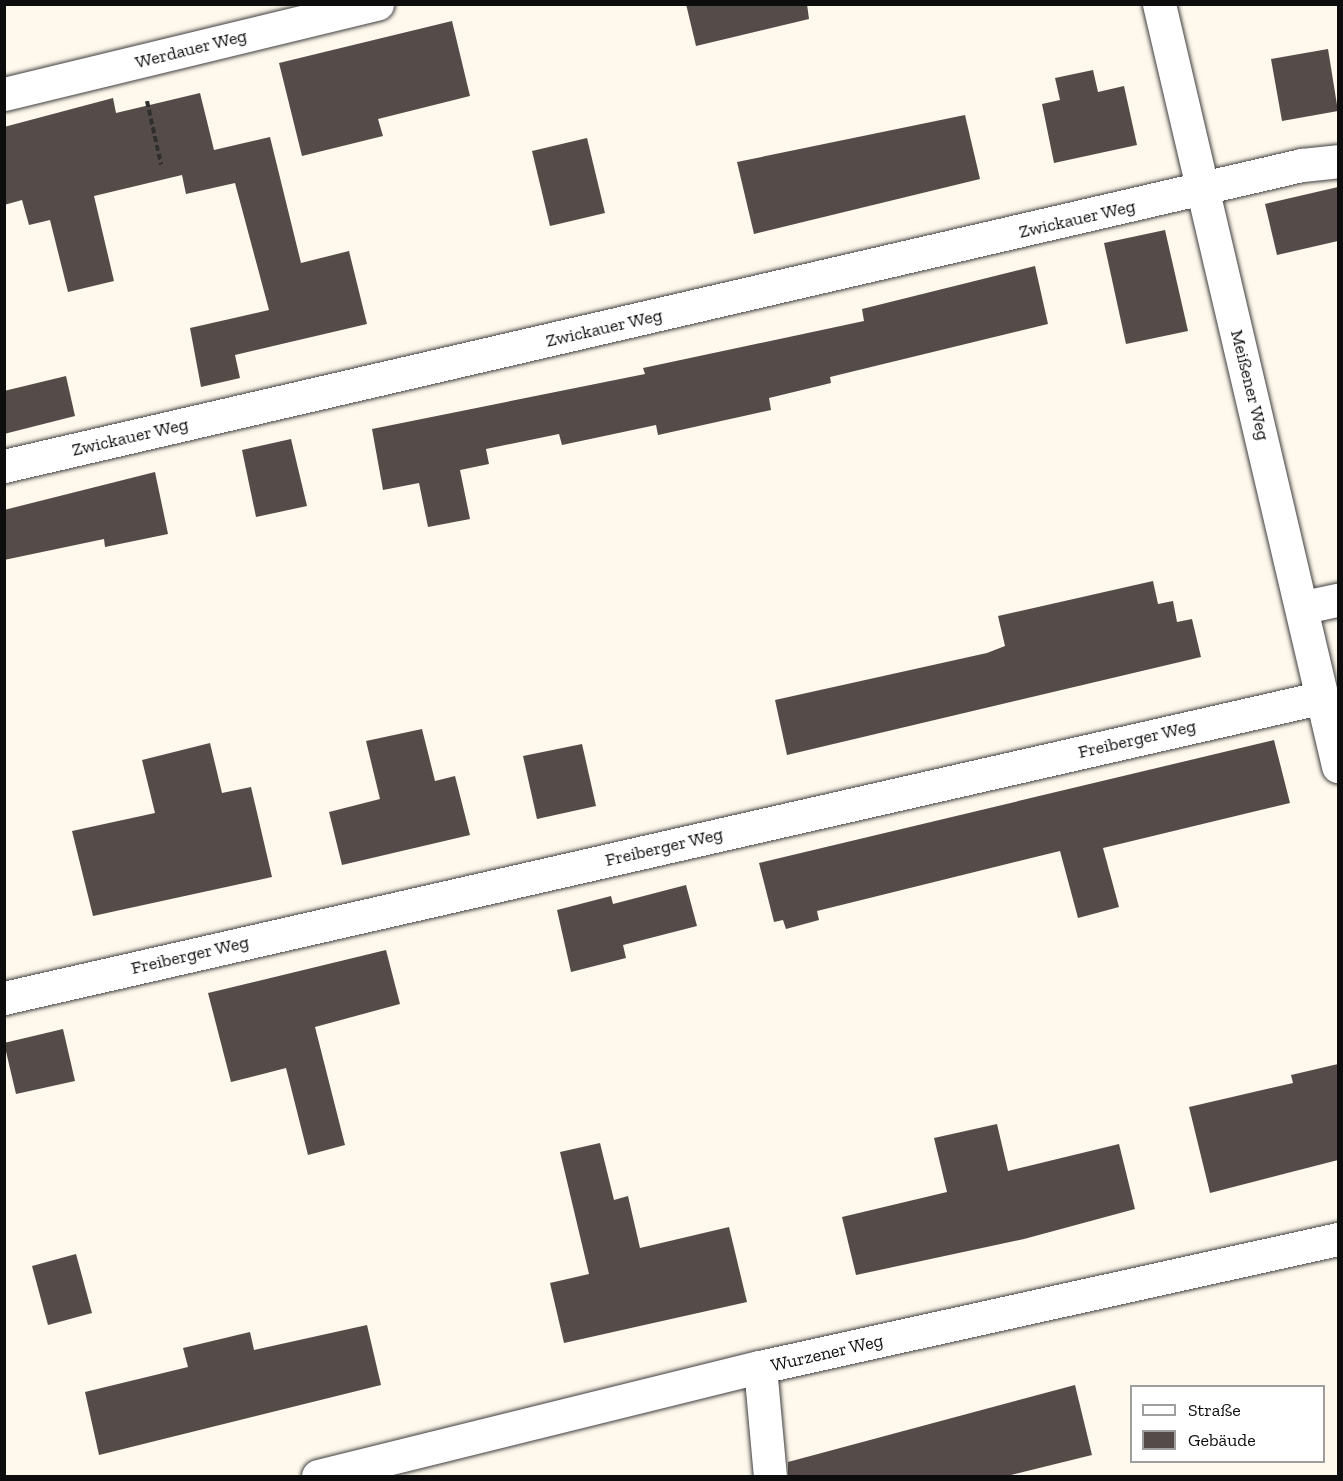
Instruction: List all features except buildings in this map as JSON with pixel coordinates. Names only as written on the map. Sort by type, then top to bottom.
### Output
[{"type":"street","name":"Werdauer Weg","points":[[4,94],[377,4]]},
{"type":"street","name":"Meißener Weg","points":[[1159,4],[1304,607],[1338,766]]},
{"type":"street","name":"Zwickauer Weg","points":[[4,466],[1203,190],[1338,161]]},
{"type":"street","points":[[1304,607],[1338,600]]},
{"type":"street","name":"Freiberger Weg","points":[[4,998],[1323,697]]},
{"type":"street","name":"Wurzener Weg","points":[[318,1476],[760,1367],[1338,1239]]},
{"type":"street","points":[[760,1367],[770,1476]]},
{"type":"path","points":[[139,62],[161,164]]}]
